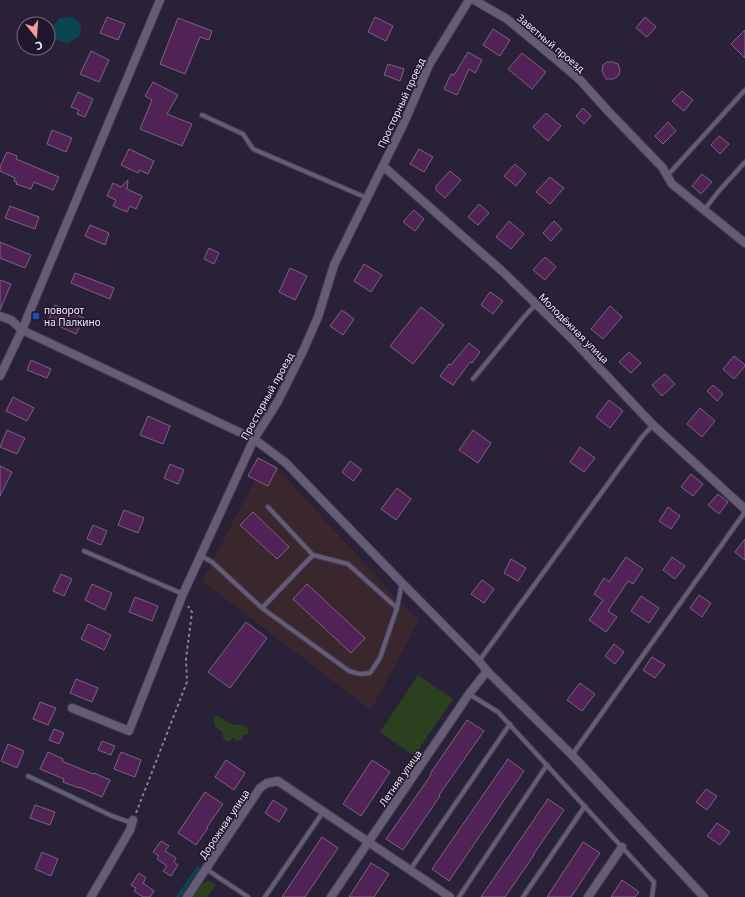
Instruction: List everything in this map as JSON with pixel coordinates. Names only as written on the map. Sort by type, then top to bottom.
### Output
[{"type":"street","points":[[0,376],[22,330],[160,0]]},
{"type":"street","name":"Просторный проезд","points":[[72,708],[129,731],[183,594],[254,439],[278,401],[304,351],[318,317],[334,265],[404,123],[429,65],[469,0]]},
{"type":"street","name":"Заветный проезд","points":[[474,0],[507,19],[580,80],[662,167],[672,184],[745,243]]},
{"type":"street","name":"Молодёжная улица","points":[[383,166],[502,271],[572,339],[653,425],[745,511]]},
{"type":"street","points":[[0,316],[11,320],[22,330],[254,439],[286,462],[487,671],[572,755],[704,897]]},
{"type":"street","name":"Летняя улица","points":[[331,897],[469,694],[487,671]]},
{"type":"street","name":"Дорожная улица","points":[[186,897],[260,788],[267,783],[278,781],[450,897]]},
{"type":"street","points":[[91,897],[130,830],[133,821]]},
{"type":"street","points":[[588,897],[622,847]]},
{"type":"lane","points":[[667,176],[745,90]]},
{"type":"lane","points":[[202,115],[243,134],[253,149],[368,198]]},
{"type":"lane","points":[[704,210],[745,162]]},
{"type":"lane","points":[[473,379],[536,304]]},
{"type":"lane","points":[[479,661],[642,437],[653,425]]},
{"type":"lane","points":[[268,507],[313,555],[348,564],[396,608]]},
{"type":"lane","points":[[572,755],[745,511]]},
{"type":"lane","points":[[84,551],[183,594]]},
{"type":"lane","points":[[262,608],[313,555]]},
{"type":"lane","points":[[201,556],[212,562],[262,608],[349,671],[360,674],[370,673],[380,658],[396,608],[402,583]]},
{"type":"lane","points":[[469,694],[498,712],[510,724],[654,882],[652,897]]},
{"type":"lane","points":[[410,870],[510,724]]},
{"type":"lane","points":[[459,897],[548,765]]},
{"type":"lane","points":[[28,776],[112,816],[133,821]]},
{"type":"lane","points":[[523,897],[584,806]]},
{"type":"lane","points":[[265,897],[323,812]]},
{"type":"lane","points":[[206,869],[248,897]]},
{"type":"path","points":[[133,821],[187,682],[186,659],[192,612],[183,594]]},
{"type":"shaded area","points":[[73,17],[81,24],[80,35],[68,44],[56,40],[56,22],[60,18]]},
{"type":"shaded area","points":[[277,468],[398,600],[419,620],[371,710],[202,581],[255,480],[268,486]]},
{"type":"shaded area","points":[[418,675],[453,699],[414,756],[380,732]]},
{"type":"shaded area","points":[[218,715],[231,724],[243,725],[248,729],[248,734],[243,735],[243,738],[240,740],[236,741],[234,737],[226,741],[223,738],[222,732],[215,726],[214,718]]},
{"type":"shaded area","points":[[208,881],[216,885],[207,897],[192,897],[201,884]]},
{"type":"building","points":[[107,17],[125,24],[118,40],[100,33]]},
{"type":"building","points":[[375,17],[393,26],[386,41],[368,32]]},
{"type":"building","points":[[645,17],[656,27],[647,37],[636,28]]},
{"type":"building","points":[[178,18],[212,31],[209,40],[200,37],[185,74],[160,64]]},
{"type":"building","points":[[493,29],[510,40],[500,56],[483,45]]},
{"type":"building","points":[[745,30],[745,58],[731,44]]},
{"type":"building","points":[[91,51],[109,60],[99,82],[80,74]]},
{"type":"building","points":[[468,52],[482,60],[475,73],[469,69],[457,95],[444,89],[451,74],[454,75]]},
{"type":"building","points":[[522,53],[546,72],[532,89],[508,69]]},
{"type":"building","points":[[607,62],[618,64],[620,70],[619,74],[613,79],[606,79],[602,71],[603,65]]},
{"type":"building","points":[[388,64],[404,69],[400,81],[384,75]]},
{"type":"building","points":[[153,82],[178,95],[167,114],[192,124],[182,146],[140,129],[152,100],[145,96]]},
{"type":"building","points":[[682,91],[693,100],[684,111],[672,101]]},
{"type":"building","points":[[78,92],[93,99],[85,117],[77,114],[79,110],[71,107]]},
{"type":"building","points":[[583,108],[591,116],[584,124],[576,116]]},
{"type":"building","points":[[546,113],[561,126],[548,141],[533,127]]},
{"type":"building","points":[[668,122],[676,131],[663,144],[655,136]]},
{"type":"building","points":[[52,130],[72,138],[66,152],[47,144]]},
{"type":"building","points":[[719,136],[729,144],[720,154],[711,145]]},
{"type":"building","points":[[129,149],[154,161],[148,174],[139,170],[138,173],[121,165]]},
{"type":"building","points":[[419,149],[433,157],[424,172],[410,164]]},
{"type":"building","points":[[7,152],[17,156],[16,159],[59,177],[53,190],[34,182],[31,189],[16,184],[17,182],[14,181],[15,178],[0,171],[0,167]]},
{"type":"building","points":[[515,164],[526,174],[516,186],[504,176]]},
{"type":"building","points":[[450,171],[461,180],[445,198],[436,190],[436,186]]},
{"type":"building","points":[[702,174],[712,182],[701,194],[692,186]]},
{"type":"building","points":[[550,177],[564,188],[550,204],[536,192]]},
{"type":"building","points":[[128,180],[127,189],[142,196],[136,209],[130,206],[127,212],[113,206],[116,200],[107,196],[113,183],[121,187]]},
{"type":"building","points":[[479,204],[489,213],[478,225],[468,217]]},
{"type":"building","points":[[10,206],[39,217],[35,229],[5,218]]},
{"type":"building","points":[[414,210],[424,219],[415,231],[403,222]]},
{"type":"building","points":[[509,221],[524,234],[511,249],[496,237]]},
{"type":"building","points":[[554,221],[562,229],[551,241],[543,233]]},
{"type":"building","points":[[90,225],[109,233],[105,245],[85,236]]},
{"type":"building","points":[[0,242],[31,255],[25,268],[0,258]]},
{"type":"building","points":[[209,248],[219,253],[214,264],[204,259]]},
{"type":"building","points":[[545,257],[556,267],[545,280],[533,270]]},
{"type":"building","points":[[364,264],[382,275],[371,292],[354,281]]},
{"type":"building","points":[[290,268],[307,276],[295,300],[279,292]]},
{"type":"building","points":[[75,273],[114,288],[110,299],[71,283]]},
{"type":"building","points":[[0,280],[11,284],[0,310]]},
{"type":"building","points":[[490,292],[503,301],[493,314],[481,305]]},
{"type":"building","points":[[55,305],[84,318],[76,334],[48,321]]},
{"type":"building","points":[[610,306],[622,317],[603,339],[591,329]]},
{"type":"building","points":[[421,307],[444,325],[413,364],[390,346]]},
{"type":"building","points":[[342,310],[354,319],[343,335],[330,326]]},
{"type":"building","points":[[469,343],[480,352],[472,363],[470,362],[453,385],[440,376]]},
{"type":"building","points":[[629,352],[641,363],[631,373],[619,362]]},
{"type":"building","points":[[734,356],[745,366],[734,379],[723,369]]},
{"type":"building","points":[[31,360],[51,369],[47,378],[27,370]]},
{"type":"building","points":[[665,374],[675,384],[662,396],[652,385]]},
{"type":"building","points":[[713,385],[723,394],[717,401],[707,391]]},
{"type":"building","points":[[13,397],[34,408],[27,421],[6,411]]},
{"type":"building","points":[[609,400],[623,411],[610,428],[596,417]]},
{"type":"building","points":[[700,408],[715,421],[702,437],[687,424]]},
{"type":"building","points":[[148,416],[170,426],[163,444],[140,435]]},
{"type":"building","points":[[7,430],[25,438],[17,454],[0,447]]},
{"type":"building","points":[[473,430],[491,443],[478,463],[459,450]]},
{"type":"building","points":[[580,447],[595,458],[584,472],[570,462]]},
{"type":"building","points":[[258,458],[277,468],[268,486],[248,476]]},
{"type":"building","points":[[350,461],[362,470],[353,481],[342,472]]},
{"type":"building","points":[[170,464],[184,470],[178,484],[164,478]]},
{"type":"building","points":[[0,466],[12,472],[0,496]]},
{"type":"building","points":[[691,474],[703,484],[693,496],[681,487]]},
{"type":"building","points":[[397,488],[411,499],[396,520],[381,509]]},
{"type":"building","points":[[718,494],[728,502],[719,514],[708,505]]},
{"type":"building","points":[[668,507],[680,516],[671,529],[659,521]]},
{"type":"building","points":[[124,510],[144,518],[138,533],[118,525]]},
{"type":"building","points":[[253,512],[289,547],[277,559],[240,525]]},
{"type":"building","points":[[93,525],[107,531],[101,545],[87,539]]},
{"type":"building","points":[[745,539],[745,560],[735,552]]},
{"type":"building","points":[[626,557],[643,569],[633,584],[628,581],[608,611],[617,617],[606,632],[589,620],[603,600],[594,594],[604,578],[609,582]]},
{"type":"building","points":[[672,557],[685,566],[675,579],[663,570]]},
{"type":"building","points":[[511,559],[526,568],[518,581],[504,573]]},
{"type":"building","points":[[61,574],[72,579],[64,596],[53,591]]},
{"type":"building","points":[[482,580],[494,589],[484,603],[471,594]]},
{"type":"building","points":[[92,584],[112,593],[105,610],[85,600]]},
{"type":"building","points":[[307,584],[365,638],[351,653],[293,599]]},
{"type":"building","points":[[699,595],[711,603],[702,617],[690,608]]},
{"type":"building","points":[[641,596],[659,608],[649,623],[631,611]]},
{"type":"building","points":[[135,597],[158,606],[152,621],[129,612]]},
{"type":"building","points":[[246,622],[267,638],[230,688],[208,672]]},
{"type":"building","points":[[88,624],[111,635],[104,650],[81,639]]},
{"type":"building","points":[[614,644],[624,652],[615,664],[605,656]]},
{"type":"building","points":[[652,657],[665,665],[655,678],[643,670]]},
{"type":"building","points":[[76,679],[98,688],[92,702],[70,693]]},
{"type":"building","points":[[580,683],[595,694],[582,711],[567,700]]},
{"type":"building","points":[[40,702],[56,708],[48,725],[33,719]]},
{"type":"building","points":[[467,720],[484,731],[403,850],[386,839]]},
{"type":"building","points":[[54,729],[64,733],[59,744],[49,740]]},
{"type":"building","points":[[102,741],[115,746],[111,755],[98,750]]},
{"type":"building","points":[[8,744],[24,751],[17,768],[1,761]]},
{"type":"building","points":[[48,752],[63,759],[62,761],[110,780],[102,797],[63,782],[64,779],[40,769]]},
{"type":"building","points":[[121,752],[141,760],[135,777],[114,769]]},
{"type":"building","points":[[508,759],[524,771],[449,881],[432,869]]},
{"type":"building","points":[[226,760],[245,773],[234,790],[215,777]]},
{"type":"building","points":[[372,760],[390,772],[361,816],[343,804]]},
{"type":"building","points":[[706,789],[717,796],[707,810],[696,802]]},
{"type":"building","points":[[205,792],[223,804],[196,845],[178,833]]},
{"type":"building","points":[[548,799],[564,810],[534,855],[505,897],[481,897]]},
{"type":"building","points":[[273,800],[287,809],[279,822],[265,813]]},
{"type":"building","points":[[35,805],[55,812],[50,825],[30,818]]},
{"type":"building","points":[[717,823],[730,832],[720,845],[707,836]]},
{"type":"building","points":[[322,837],[338,848],[305,897],[282,897]]},
{"type":"building","points":[[161,841],[169,846],[165,851],[176,858],[174,862],[178,865],[171,876],[163,871],[167,866],[157,859],[159,856],[153,852]]},
{"type":"building","points":[[583,842],[600,853],[571,897],[547,897]]},
{"type":"building","points":[[42,852],[58,859],[51,876],[35,869]]},
{"type":"building","points":[[371,863],[389,874],[374,897],[349,897]]},
{"type":"building","points":[[139,873],[146,878],[143,883],[154,891],[150,897],[143,897],[134,891],[136,888],[131,885]]},
{"type":"building","points":[[622,880],[639,892],[635,897],[611,897]]},
{"type":"waterway","points":[[178,897],[198,868]]},
{"type":"place","name":"поворот на Палкино","points":[[36,316]]}]
